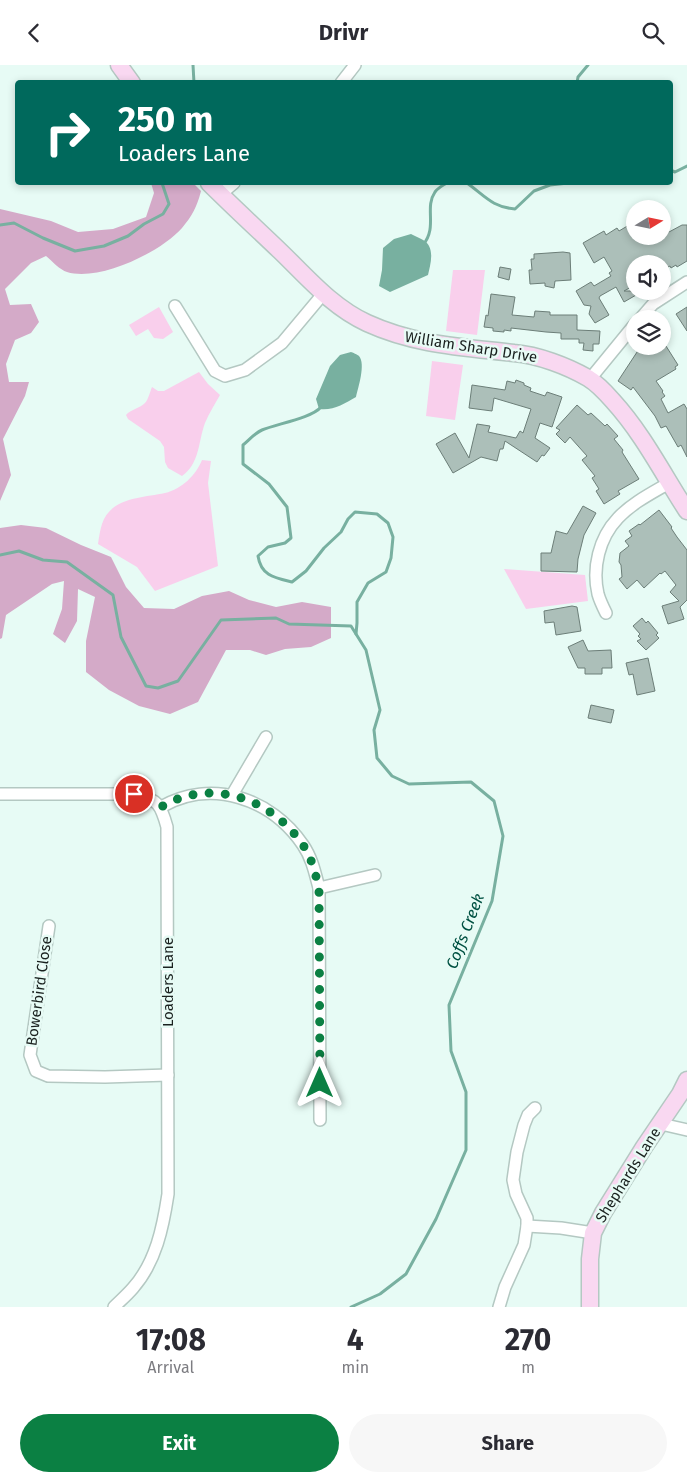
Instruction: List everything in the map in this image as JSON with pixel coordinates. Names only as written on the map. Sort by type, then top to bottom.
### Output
[{"type":"street","points":[[119,65],[130,80]]},
{"type":"street","points":[[343,80],[355,65]]},
{"type":"street","name":"William Sharp Drive","points":[[211,185],[323,294],[356,318],[401,336],[450,346],[535,357],[590,379],[626,415],[687,511]]},
{"type":"street","points":[[222,194],[232,185]]},
{"type":"street","points":[[647,310],[653,303],[687,282]]},
{"type":"street","points":[[175,306],[215,371],[225,376],[245,369],[282,343],[323,294]]},
{"type":"street","points":[[590,379],[626,335]]},
{"type":"street","points":[[606,613],[598,595],[596,573],[598,552],[606,535],[618,519],[638,502],[669,483]]},
{"type":"street","points":[[232,795],[266,737]]},
{"type":"street","points":[[0,794],[134,794],[150,799],[161,807],[184,796],[198,793],[232,795],[252,802],[268,811],[289,828],[303,845],[312,862],[319,888],[320,1120]]},
{"type":"street","name":"Loaders Lane","points":[[114,1307],[134,1287],[150,1262],[162,1232],[168,1194],[167,827],[161,807]]},
{"type":"street","points":[[319,888],[376,875]]},
{"type":"street","name":"Bowerbird Close","points":[[49,926],[30,1055],[36,1071],[48,1077],[168,1075]]},
{"type":"street","name":"Shephards Lane","points":[[590,1307],[590,1259],[593,1233],[603,1213],[680,1094],[687,1080]]},
{"type":"street","points":[[499,1307],[505,1287],[524,1245],[527,1218],[516,1194],[513,1180],[517,1151],[524,1125],[528,1115],[535,1108]]},
{"type":"street","points":[[661,1123],[687,1130]]},
{"type":"street","points":[[527,1226],[561,1228],[593,1233]]},
{"type":"shaded area","points":[[152,185],[195,185],[201,191],[196,207],[186,224],[160,246],[129,263],[96,273],[80,274],[64,271],[46,256],[31,263],[5,289],[10,305],[31,304],[39,322],[31,333],[15,340],[6,364],[9,382],[29,382],[25,396],[3,439],[11,475],[0,501],[0,209],[51,221],[78,232],[113,229],[146,217],[154,193]]},
{"type":"shaded area","points":[[411,234],[425,241],[429,246],[431,258],[428,275],[390,292],[379,286],[383,248],[394,239]]},
{"type":"shaded area","points":[[453,270],[485,270],[477,335],[446,331]]},
{"type":"shaded area","points":[[159,307],[173,332],[163,339],[154,338],[148,329],[136,336],[129,325]]},
{"type":"shaded area","points":[[351,352],[359,356],[362,365],[356,397],[334,408],[319,409],[316,399],[330,366],[340,355]]},
{"type":"shaded area","points":[[432,361],[463,365],[455,420],[426,416]]},
{"type":"shaded area","points":[[199,372],[220,395],[205,423],[195,459],[188,471],[182,476],[168,468],[165,462],[164,447],[160,441],[128,419],[126,415],[145,403],[152,387],[158,391],[164,391]]},
{"type":"shaded area","points":[[202,460],[211,461],[208,483],[218,566],[155,591],[137,567],[98,544],[102,524],[112,508],[128,500],[165,493],[183,485],[196,471]]},
{"type":"shaded area","points":[[21,525],[46,528],[111,557],[126,587],[144,608],[174,609],[202,596],[229,591],[249,600],[276,607],[302,602],[331,607],[331,638],[311,647],[285,649],[266,655],[250,650],[226,650],[198,702],[170,714],[139,706],[109,690],[86,672],[86,641],[95,597],[78,589],[77,621],[65,643],[53,634],[62,609],[64,581],[52,584],[6,615],[2,638],[0,639],[0,528]]},
{"type":"shaded area","points":[[504,569],[585,575],[588,601],[526,609]]},
{"type":"building","points":[[682,225],[687,225],[687,261],[671,268],[671,255],[626,255],[626,290],[624,291],[626,291],[627,300],[624,302],[616,287],[600,296],[599,298],[609,315],[595,323],[589,314],[591,306],[584,305],[576,291],[591,282],[594,286],[611,276],[609,273],[612,271],[604,257],[594,263],[583,243],[604,231],[606,235],[617,228],[619,231],[626,227],[626,245],[671,245],[671,231]]},
{"type":"building","points":[[570,253],[571,280],[555,281],[554,288],[545,286],[545,283],[530,284],[529,270],[532,270],[531,259],[534,259],[534,254]]},
{"type":"building","points":[[500,267],[511,269],[509,280],[498,277]]},
{"type":"building","points":[[491,294],[515,297],[512,315],[534,317],[535,311],[550,312],[550,315],[577,315],[577,330],[600,331],[599,344],[593,344],[593,351],[583,350],[584,343],[579,343],[579,339],[561,339],[561,333],[511,328],[511,331],[504,330],[504,332],[493,331],[493,328],[484,327],[486,315],[488,316]]},
{"type":"building","points":[[687,307],[687,331],[676,314]]},
{"type":"building","points":[[671,354],[678,365],[675,367],[676,369],[656,381],[665,396],[661,399],[668,413],[684,404],[687,409],[687,457],[681,445],[678,447],[666,426],[661,428],[655,416],[633,387],[631,390],[618,381],[635,355]]},
{"type":"building","points":[[516,380],[531,388],[530,391],[545,396],[547,392],[562,397],[552,427],[540,423],[535,438],[550,448],[537,462],[505,441],[503,449],[500,449],[497,461],[481,457],[453,473],[436,444],[455,433],[469,458],[477,424],[490,426],[488,432],[516,438],[520,431],[523,433],[531,409],[494,398],[492,411],[469,408],[472,385],[505,390],[507,381],[515,383]]},
{"type":"building","points":[[577,405],[588,415],[591,413],[605,426],[607,424],[618,436],[614,439],[623,450],[622,452],[639,479],[618,491],[620,494],[604,504],[596,491],[599,489],[592,478],[595,476],[582,460],[587,456],[570,437],[565,443],[556,434],[560,430],[556,428]]},
{"type":"building","points":[[583,506],[596,513],[584,535],[577,572],[541,571],[541,553],[551,553],[556,531],[567,534]]},
{"type":"building","points":[[659,510],[687,550],[687,600],[680,607],[684,619],[668,624],[662,606],[679,601],[670,592],[676,585],[665,571],[660,573],[644,588],[637,580],[627,589],[619,579],[622,577],[619,562],[620,553],[629,546],[625,541],[632,536],[629,531]]},
{"type":"building","points":[[572,606],[577,607],[581,631],[556,635],[554,622],[545,623],[544,611]]},
{"type":"building","points":[[642,618],[646,623],[648,621],[658,633],[656,635],[659,638],[646,650],[637,641],[641,639],[638,636],[640,634],[633,626]]},
{"type":"building","points":[[583,640],[588,651],[611,650],[612,668],[602,668],[602,674],[585,674],[585,668],[578,668],[568,647]]},
{"type":"building","points":[[648,658],[655,691],[637,695],[633,674],[629,675],[626,663]]},
{"type":"building","points":[[591,705],[614,710],[611,723],[588,718]]},
{"type":"waterway","points":[[193,65],[194,80]]},
{"type":"waterway","points":[[578,80],[588,65]]},
{"type":"waterway","points":[[673,171],[687,166]]},
{"type":"waterway","points":[[0,225],[14,223],[43,238],[75,251],[104,246],[128,236],[144,224],[163,214],[169,204],[163,185]]},
{"type":"waterway","points":[[423,245],[430,231],[432,198],[436,191],[444,185]]},
{"type":"waterway","points":[[470,185],[494,203],[515,209],[534,191],[550,185]]},
{"type":"waterway","points":[[321,407],[310,414],[257,433],[243,445],[243,464],[269,484],[287,507],[291,538],[285,543],[268,547],[258,556],[262,568],[270,575],[292,582],[306,571],[324,548],[341,532],[348,519],[355,512],[377,514],[388,523],[393,537],[391,558],[386,572],[368,583],[357,602],[356,634]]},
{"type":"waterway","name":"Coffs Creek","points":[[0,555],[19,551],[43,560],[67,562],[113,595],[121,637],[146,686],[158,688],[178,681],[221,620],[276,618],[289,624],[351,626],[366,650],[380,710],[374,730],[377,758],[392,776],[409,784],[471,782],[494,801],[503,836],[492,901],[449,1005],[451,1051],[466,1092],[466,1150],[436,1219],[406,1274],[380,1294],[351,1307]]},
{"type":"route","points":[[134,794],[142,795],[161,807],[184,796],[198,793],[232,795],[252,802],[268,811],[289,828],[303,845],[312,862],[319,888],[320,1083]]}]
